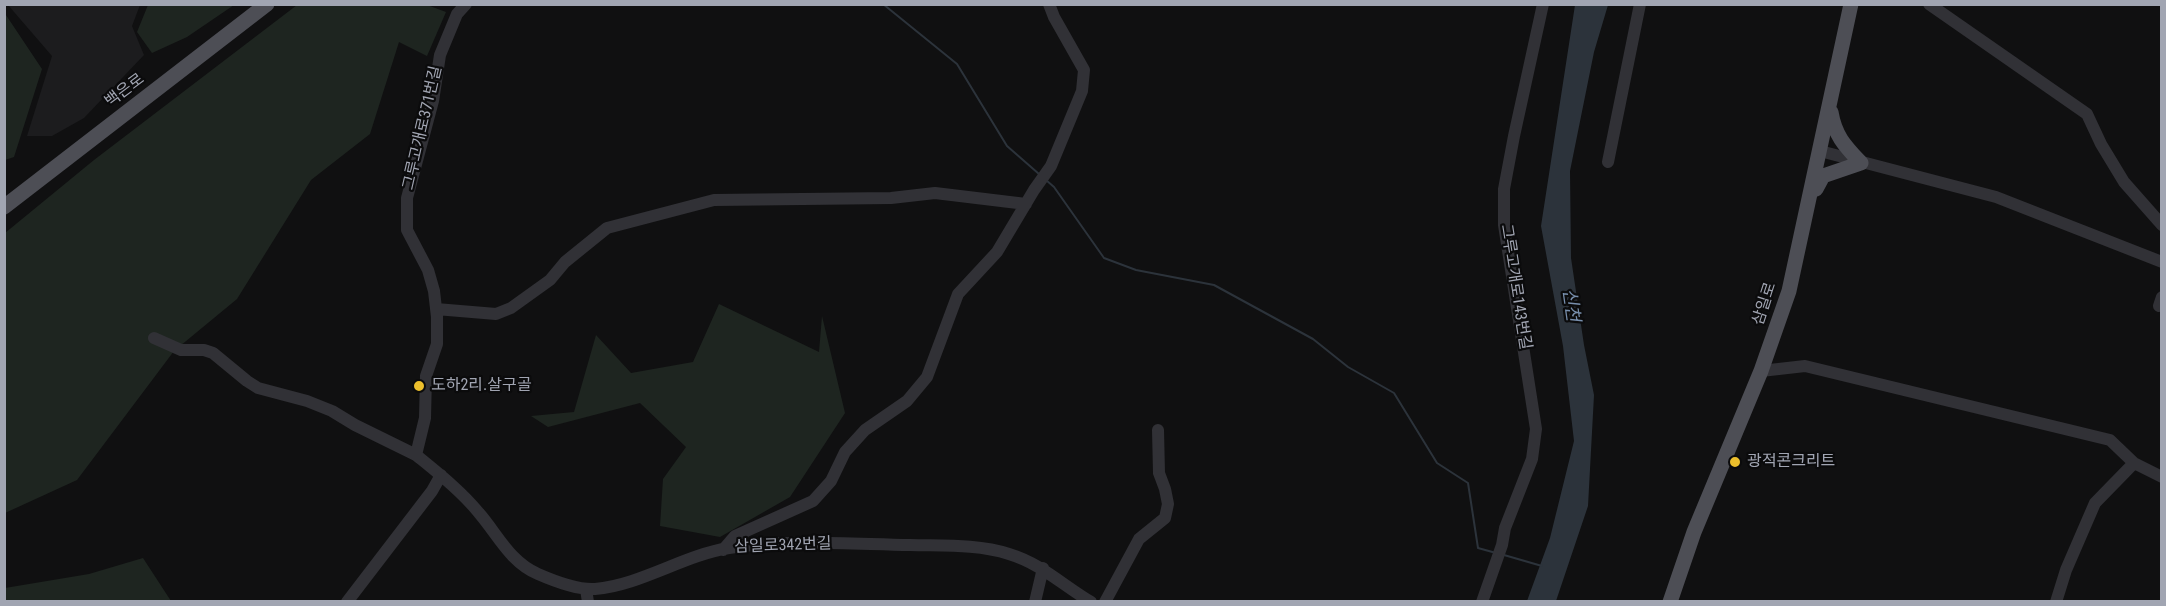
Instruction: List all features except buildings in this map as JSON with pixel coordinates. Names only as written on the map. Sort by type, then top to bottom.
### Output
[{"type":"main road","name":"백은로","points":[[4,207],[267,4]]},
{"type":"main road","name":"삼일로","points":[[1670,602],[1694,532],[1761,371],[1789,291],[1851,4]]},
{"type":"main road","points":[[1808,205],[1822,176],[1861,163],[1842,142],[1834,128],[1830,104]]},
{"type":"street","name":"그루고개로371번길","points":[[416,455],[423,428],[426,376],[437,344],[436,309],[428,270],[407,230],[407,198],[433,101],[440,55],[457,14],[466,4]]},
{"type":"street","points":[[723,550],[735,536],[813,501],[831,481],[844,452],[865,430],[907,401],[927,377],[958,294],[998,252],[1034,189],[1051,166],[1082,91],[1084,70],[1049,4]]},
{"type":"street","name":"그루고개로143번길","points":[[1482,602],[1502,545],[1505,528],[1532,459],[1536,429],[1504,225],[1504,189],[1543,4]]},
{"type":"street","points":[[1608,162],[1640,4]]},
{"type":"street","points":[[1929,4],[2087,114],[2101,144],[2124,182],[2162,225]]},
{"type":"street","points":[[1820,151],[1996,197],[2162,262]]},
{"type":"street","points":[[436,309],[496,314],[511,308],[550,280],[565,262],[607,228],[714,200],[891,198],[935,193],[1026,204]]},
{"type":"street","points":[[154,338],[182,350],[204,350],[213,353],[258,388],[307,401],[332,411],[416,455],[441,475],[432,491],[347,602]]},
{"type":"street","points":[[1761,371],[1804,366],[2098,437],[2109,440],[2134,463],[2162,477]]},
{"type":"street","points":[[1105,602],[1139,539],[1165,518],[1168,504],[1166,489],[1159,473],[1158,430]]},
{"type":"street","points":[[2055,602],[2095,503],[2134,463]]},
{"type":"street","name":"삼일로342번길","points":[[441,475],[478,512],[516,561],[587,595],[596,589],[723,550],[767,545],[822,543],[991,549],[1043,568],[1091,602]]},
{"type":"street","points":[[1035,602],[1043,568]]},
{"type":"shaded area","points":[[148,4],[234,5],[187,37],[152,53],[137,32]]},
{"type":"shaded area","points":[[8,5],[140,5],[132,26],[144,55],[84,118],[52,136],[27,136],[52,56]]},
{"type":"shaded area","points":[[297,5],[427,5],[446,12],[427,56],[399,42],[370,134],[311,180],[237,299],[174,351],[77,480],[5,513],[5,233],[94,160]]},
{"type":"shaded area","points":[[4,12],[42,69],[14,157],[5,160]]},
{"type":"shaded area","points":[[719,304],[819,352],[822,316],[845,413],[790,497],[720,537],[660,526],[663,479],[686,447],[640,403],[548,427],[531,416],[574,412],[596,335],[631,373],[693,362]]},
{"type":"shaded area","points":[[143,558],[171,601],[5,601],[5,588],[89,574]]},
{"type":"water","name":"신천","points":[[1575,5],[1608,5],[1594,52],[1570,171],[1571,258],[1594,395],[1588,506],[1556,601],[1527,601],[1550,538],[1574,441],[1563,346],[1541,226]]},
{"type":"waterway","points":[[883,4],[957,64],[1007,146],[1039,174]]},
{"type":"waterway","points":[[1046,180],[1054,187],[1104,258],[1136,270],[1214,285],[1313,339],[1348,367],[1394,393],[1437,463],[1468,483],[1478,548],[1496,553]]},
{"type":"waterway","points":[[1504,555],[1542,566]]},
{"type":"place","name":"도하2리.살구골","points":[[419,386]]},
{"type":"place","name":"광적콘크리트","points":[[1735,462]]}]
